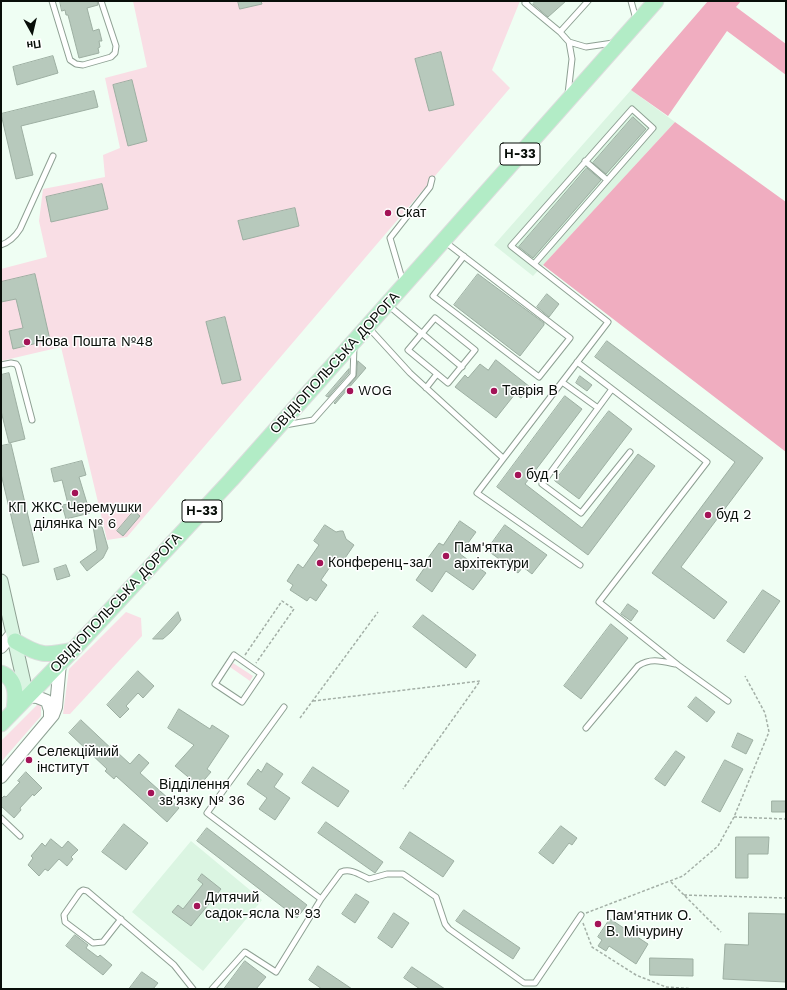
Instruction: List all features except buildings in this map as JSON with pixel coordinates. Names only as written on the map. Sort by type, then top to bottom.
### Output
[{"type":"main road","name":"ОВІДІОПОЛЬСЬКА ДОРОГА","points":[[7,718],[73,650],[226,485],[656,1]]},
{"type":"main road","points":[[1,581],[27,696]]},
{"type":"main road","points":[[14,637],[39,654],[56,654],[73,650]]},
{"type":"main road","points":[[1,673],[9,678],[13,683],[16,695],[7,718]]},
{"type":"street","points":[[1,646],[14,637]]},
{"type":"street","points":[[1,777],[53,715],[56,707],[60,663]]},
{"type":"street","points":[[27,696],[37,697],[47,701],[50,710],[49,721]]},
{"type":"lane","points":[[52,1],[70,60],[76,64],[83,65],[112,57],[115,53],[116,46],[101,1]]},
{"type":"lane","points":[[527,1],[525,3],[560,32],[569,42],[586,47],[620,42]]},
{"type":"lane","points":[[560,32],[588,1]]},
{"type":"lane","points":[[631,1],[637,23]]},
{"type":"lane","points":[[567,101],[572,59],[569,42]]},
{"type":"lane","points":[[534,264],[653,128],[632,109],[511,246],[608,322],[477,493],[580,565]]},
{"type":"lane","points":[[1,245],[15,237],[20,229],[53,156]]},
{"type":"lane","points":[[586,162],[608,180]]},
{"type":"lane","points":[[404,285],[390,238],[430,187],[432,179]]},
{"type":"lane","points":[[443,241],[464,256],[570,338],[539,377],[434,296],[464,256]]},
{"type":"lane","points":[[387,304],[462,367]]},
{"type":"lane","points":[[435,318],[475,350],[462,367],[448,383],[408,350],[435,318]]},
{"type":"lane","points":[[367,327],[410,373],[504,458]]},
{"type":"lane","points":[[278,427],[313,420],[353,375],[354,341]]},
{"type":"lane","points":[[577,362],[707,462],[599,602],[678,665],[728,701]]},
{"type":"lane","points":[[1,365],[11,363],[16,364],[18,367],[32,420]]},
{"type":"lane","points":[[426,388],[437,374]]},
{"type":"lane","points":[[562,382],[598,408]]},
{"type":"lane","points":[[612,389],[542,484],[581,513],[630,452]]},
{"type":"lane","points":[[234,655],[241,660],[261,674],[242,702],[215,684],[234,655]]},
{"type":"lane","points":[[586,728],[643,662],[659,660],[678,665]]},
{"type":"lane","points":[[284,707],[207,813],[320,899]]},
{"type":"lane","points":[[1,818],[20,836]]},
{"type":"lane","points":[[212,989],[245,952],[276,972],[320,899],[341,872],[345,870],[350,870],[369,879],[387,874],[402,874],[436,897],[445,924],[449,929],[524,983],[534,983],[581,915]]},
{"type":"lane","points":[[121,919],[102,942],[93,943],[65,922],[64,915],[80,892],[83,890],[87,891],[121,919],[174,965],[192,989]]},
{"type":"path","points":[[241,660],[282,601],[294,609],[253,668]]},
{"type":"path","points":[[300,718],[378,612]]},
{"type":"path","points":[[696,989],[666,987],[636,975],[623,967],[592,946],[581,915],[682,876],[718,846],[734,817],[769,732],[765,713],[745,676]]},
{"type":"path","points":[[313,701],[480,681],[403,789]]},
{"type":"path","points":[[734,817],[786,819]]},
{"type":"path","points":[[671,881],[720,932]]},
{"type":"path","points":[[684,895],[786,898]]},
{"type":"shaded area","points":[[133,1],[520,1],[492,70],[510,88],[127,537],[107,540],[61,347],[1,361],[1,269],[47,257],[39,221],[43,189],[105,177],[103,155],[120,148],[105,78],[147,67]]},
{"type":"shaded area","points":[[708,1],[741,1],[736,7],[786,44],[786,75],[727,31],[668,116],[631,90]]},
{"type":"shaded area","points":[[631,90],[675,122],[533,276],[494,245]]},
{"type":"shaded area","points":[[675,122],[786,202],[786,452],[543,265]]},
{"type":"shaded area","points":[[126,612],[141,618],[142,636],[70,714],[63,714],[69,669]]},
{"type":"shaded area","points":[[233,663],[253,676],[250,681],[230,667]]},
{"type":"shaded area","points":[[38,704],[41,706],[41,716],[1,762],[1,741]]},
{"type":"shaded area","name":"Дитячий садок-ясла № 93","points":[[191,841],[262,900],[203,971],[132,912]]},
{"type":"place","name":"Скат","points":[[388,213]]},
{"type":"place","name":"Нова Пошта №48","points":[[27,342]]},
{"type":"place","name":"WOG","points":[[350,391]]},
{"type":"place","name":"Таврія В","points":[[494,391]]},
{"type":"place","name":"буд 1","points":[[518,475]]},
{"type":"place","name":"КП ЖКС Черемушки ділянка № 6","points":[[75,493]]},
{"type":"place","name":"буд 2","points":[[708,515]]},
{"type":"place","name":"Пам'ятка архітектури","points":[[446,556]]},
{"type":"place","name":"Конференц-зал","points":[[320,563]]},
{"type":"place","name":"Селекційний інститут","points":[[29,760]]},
{"type":"place","name":"Відділення зв'язку № 36","points":[[151,793]]},
{"type":"place","name":"Дитячий садок-ясла № 93","points":[[197,906]]},
{"type":"place","name":"Пам'ятник О. В. Мічурину","points":[[598,924]]}]
